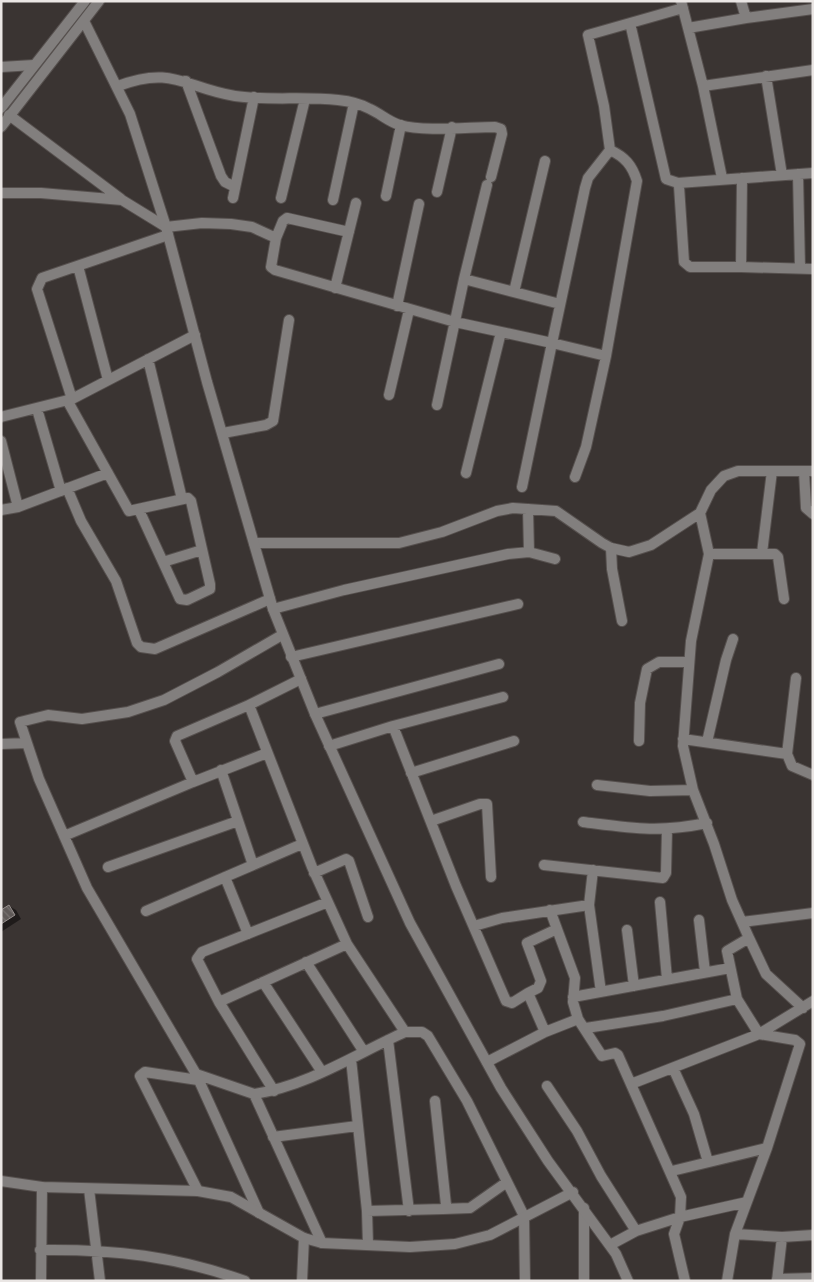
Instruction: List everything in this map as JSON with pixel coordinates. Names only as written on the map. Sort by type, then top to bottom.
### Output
[{"type":"street","points":[[1,127],[5,112],[34,65],[85,1]]},
{"type":"street","points":[[5,112],[99,1]]},
{"type":"street","points":[[742,1],[746,18]]},
{"type":"street","points":[[522,487],[585,188],[588,178],[609,148],[608,134],[588,35],[682,5],[703,86],[722,178]]},
{"type":"street","points":[[688,28],[813,9]]},
{"type":"street","points":[[84,21],[130,114],[167,231],[194,335],[271,604],[315,714],[410,923],[487,1062],[548,1161],[573,1192],[610,1246],[628,1281]]},
{"type":"street","points":[[630,23],[666,179],[678,183],[722,178],[813,173]]},
{"type":"street","points":[[1,67],[34,65]]},
{"type":"street","points":[[703,86],[813,70]]},
{"type":"street","points":[[116,84],[159,76],[186,81],[235,96],[354,103],[369,108],[401,125],[495,127],[501,129],[502,134],[464,279],[438,405]]},
{"type":"street","points":[[766,76],[782,175]]},
{"type":"street","points":[[186,81],[221,176],[234,193],[254,98]]},
{"type":"street","points":[[280,198],[305,99]]},
{"type":"street","points":[[332,200],[354,103]]},
{"type":"street","points":[[5,112],[122,200],[167,231]]},
{"type":"street","points":[[386,196],[401,125]]},
{"type":"street","points":[[437,192],[452,127]]},
{"type":"street","points":[[575,477],[586,447],[606,356],[637,181],[629,163],[621,155],[609,148]]},
{"type":"street","points":[[514,292],[545,161]]},
{"type":"street","points":[[798,174],[800,268]]},
{"type":"street","points":[[741,267],[742,178]]},
{"type":"street","points":[[678,183],[684,262],[690,267],[813,269]]},
{"type":"street","points":[[1,193],[41,193],[122,200]]},
{"type":"street","points":[[335,288],[356,203]]},
{"type":"street","points":[[397,306],[419,204]]},
{"type":"street","points":[[349,232],[286,218],[276,238],[271,267],[275,270],[409,310],[606,356]]},
{"type":"street","points":[[139,510],[179,597],[187,600],[210,587],[191,501],[188,498],[182,499],[139,510],[132,512],[128,510],[70,399],[37,289],[42,278],[167,231],[202,223],[252,227],[276,238]]},
{"type":"street","points":[[78,266],[108,380]]},
{"type":"street","points":[[464,279],[560,304]]},
{"type":"street","points":[[389,396],[409,310]]},
{"type":"street","points":[[223,433],[266,425],[273,421],[289,320]]},
{"type":"street","points":[[466,473],[501,332]]},
{"type":"street","points":[[1,417],[70,399],[194,335]]},
{"type":"street","points":[[148,359],[182,499]]},
{"type":"street","points":[[37,409],[64,489],[116,581],[141,647],[155,648],[271,604],[508,554],[529,552],[556,559]]},
{"type":"street","points":[[1,441],[18,507]]},
{"type":"street","points":[[254,543],[399,543],[442,532],[497,510],[528,509],[556,511],[607,546],[629,552],[651,545],[700,513],[711,490],[724,476],[738,471],[808,471],[806,508],[813,514]]},
{"type":"street","points":[[762,553],[772,471]]},
{"type":"street","points":[[1,510],[18,507],[108,473]]},
{"type":"street","points":[[528,509],[529,552]]},
{"type":"street","points":[[700,513],[709,554],[689,662],[683,742],[685,761],[693,790],[707,823],[732,900],[766,974],[803,1008]]},
{"type":"street","points":[[607,546],[622,622]]},
{"type":"street","points":[[163,562],[202,550]]},
{"type":"street","points":[[709,554],[770,552],[778,557],[784,599]]},
{"type":"street","points":[[291,657],[518,604]]},
{"type":"street","points":[[259,1213],[197,1077],[87,888],[39,779],[20,722],[48,715],[82,719],[118,714],[164,700],[282,635]]},
{"type":"street","points":[[707,742],[733,639]]},
{"type":"street","points":[[639,741],[640,703],[647,669],[659,662],[689,662]]},
{"type":"street","points":[[315,714],[499,664]]},
{"type":"street","points":[[796,678],[787,754],[792,766],[813,774]]},
{"type":"street","points":[[193,782],[175,741],[177,736],[249,705],[301,679]]},
{"type":"street","points":[[330,746],[393,726],[503,697]]},
{"type":"street","points":[[249,705],[302,844],[347,944],[405,1032]]},
{"type":"street","points":[[393,726],[430,820],[506,1001],[512,1003],[538,988],[541,981],[527,943],[557,929]]},
{"type":"street","points":[[411,773],[514,741]]},
{"type":"street","points":[[683,742],[707,742],[787,754]]},
{"type":"street","points":[[1,744],[27,743]]},
{"type":"street","points":[[64,836],[221,770],[267,753]]},
{"type":"street","points":[[221,770],[253,865]]},
{"type":"street","points":[[597,785],[650,791],[693,790]]},
{"type":"street","points":[[430,820],[480,804],[487,804],[491,877]]},
{"type":"street","points":[[108,867],[238,821]]},
{"type":"street","points":[[583,822],[646,830],[667,830],[707,823]]},
{"type":"street","points":[[544,865],[664,878],[666,873],[667,830]]},
{"type":"street","points":[[146,911],[302,844]]},
{"type":"street","points":[[314,873],[346,859],[349,861],[368,917]]},
{"type":"street","points":[[593,870],[589,905],[600,992]]},
{"type":"street","points":[[225,877],[248,934]]},
{"type":"street","points":[[274,1091],[219,1002],[197,959],[202,952],[328,902]]},
{"type":"street","points":[[660,902],[667,979]]},
{"type":"street","points":[[474,926],[502,918],[589,905]]},
{"type":"street","points":[[550,910],[575,978],[574,998],[578,1019],[586,1028],[602,1056],[615,1053],[618,1055],[672,1171],[682,1197],[680,1217],[674,1234],[685,1281]]},
{"type":"street","points":[[742,922],[813,913]]},
{"type":"street","points":[[699,920],[705,972]]},
{"type":"street","points":[[627,930],[634,986]]},
{"type":"street","points":[[727,1281],[735,1234],[767,1148],[800,1044],[795,1040],[759,1034],[738,999],[730,968],[728,948],[749,938]]},
{"type":"street","points":[[219,1002],[347,944]]},
{"type":"street","points":[[306,962],[364,1052]]},
{"type":"street","points":[[574,998],[730,968]]},
{"type":"street","points":[[263,982],[322,1072]]},
{"type":"street","points":[[528,993],[545,1032]]},
{"type":"street","points":[[586,1028],[663,1016],[738,999]]},
{"type":"street","points":[[631,1084],[759,1034],[813,1001]]},
{"type":"street","points":[[487,1062],[545,1032],[578,1019]]},
{"type":"street","points":[[198,1191],[140,1076],[145,1072],[197,1077],[254,1094],[274,1091],[322,1072],[405,1032],[422,1032],[428,1036],[467,1101],[524,1216],[525,1281]]},
{"type":"street","points":[[388,1040],[409,1211]]},
{"type":"street","points":[[351,1059],[368,1212],[368,1245]]},
{"type":"street","points":[[673,1068],[694,1114],[708,1162]]},
{"type":"street","points":[[547,1086],[578,1130],[601,1176],[636,1231]]},
{"type":"street","points":[[254,1094],[322,1242]]},
{"type":"street","points":[[436,1101],[447,1201],[443,1209]]},
{"type":"street","points":[[273,1137],[357,1126]]},
{"type":"street","points":[[672,1171],[767,1148]]},
{"type":"street","points":[[1,1181],[42,1187],[198,1191],[231,1197],[304,1238],[322,1242],[410,1247],[455,1244],[490,1235],[573,1192]]},
{"type":"street","points":[[368,1212],[470,1208],[507,1182]]},
{"type":"street","points":[[41,1281],[42,1187]]},
{"type":"street","points":[[89,1189],[100,1281]]},
{"type":"street","points":[[610,1246],[636,1231],[680,1217],[748,1202]]},
{"type":"street","points":[[584,1208],[584,1281]]},
{"type":"street","points":[[735,1234],[782,1237],[813,1234]]},
{"type":"street","points":[[782,1237],[777,1280],[813,1278]]},
{"type":"street","points":[[302,1281],[304,1238]]},
{"type":"street","points":[[40,1250],[97,1250],[164,1258],[210,1269],[245,1281]]},
{"type":"street","points":[[210,1269],[210,1281]]},
{"type":"building","points":[[9,905],[15,915],[1,924],[1,910]]}]
